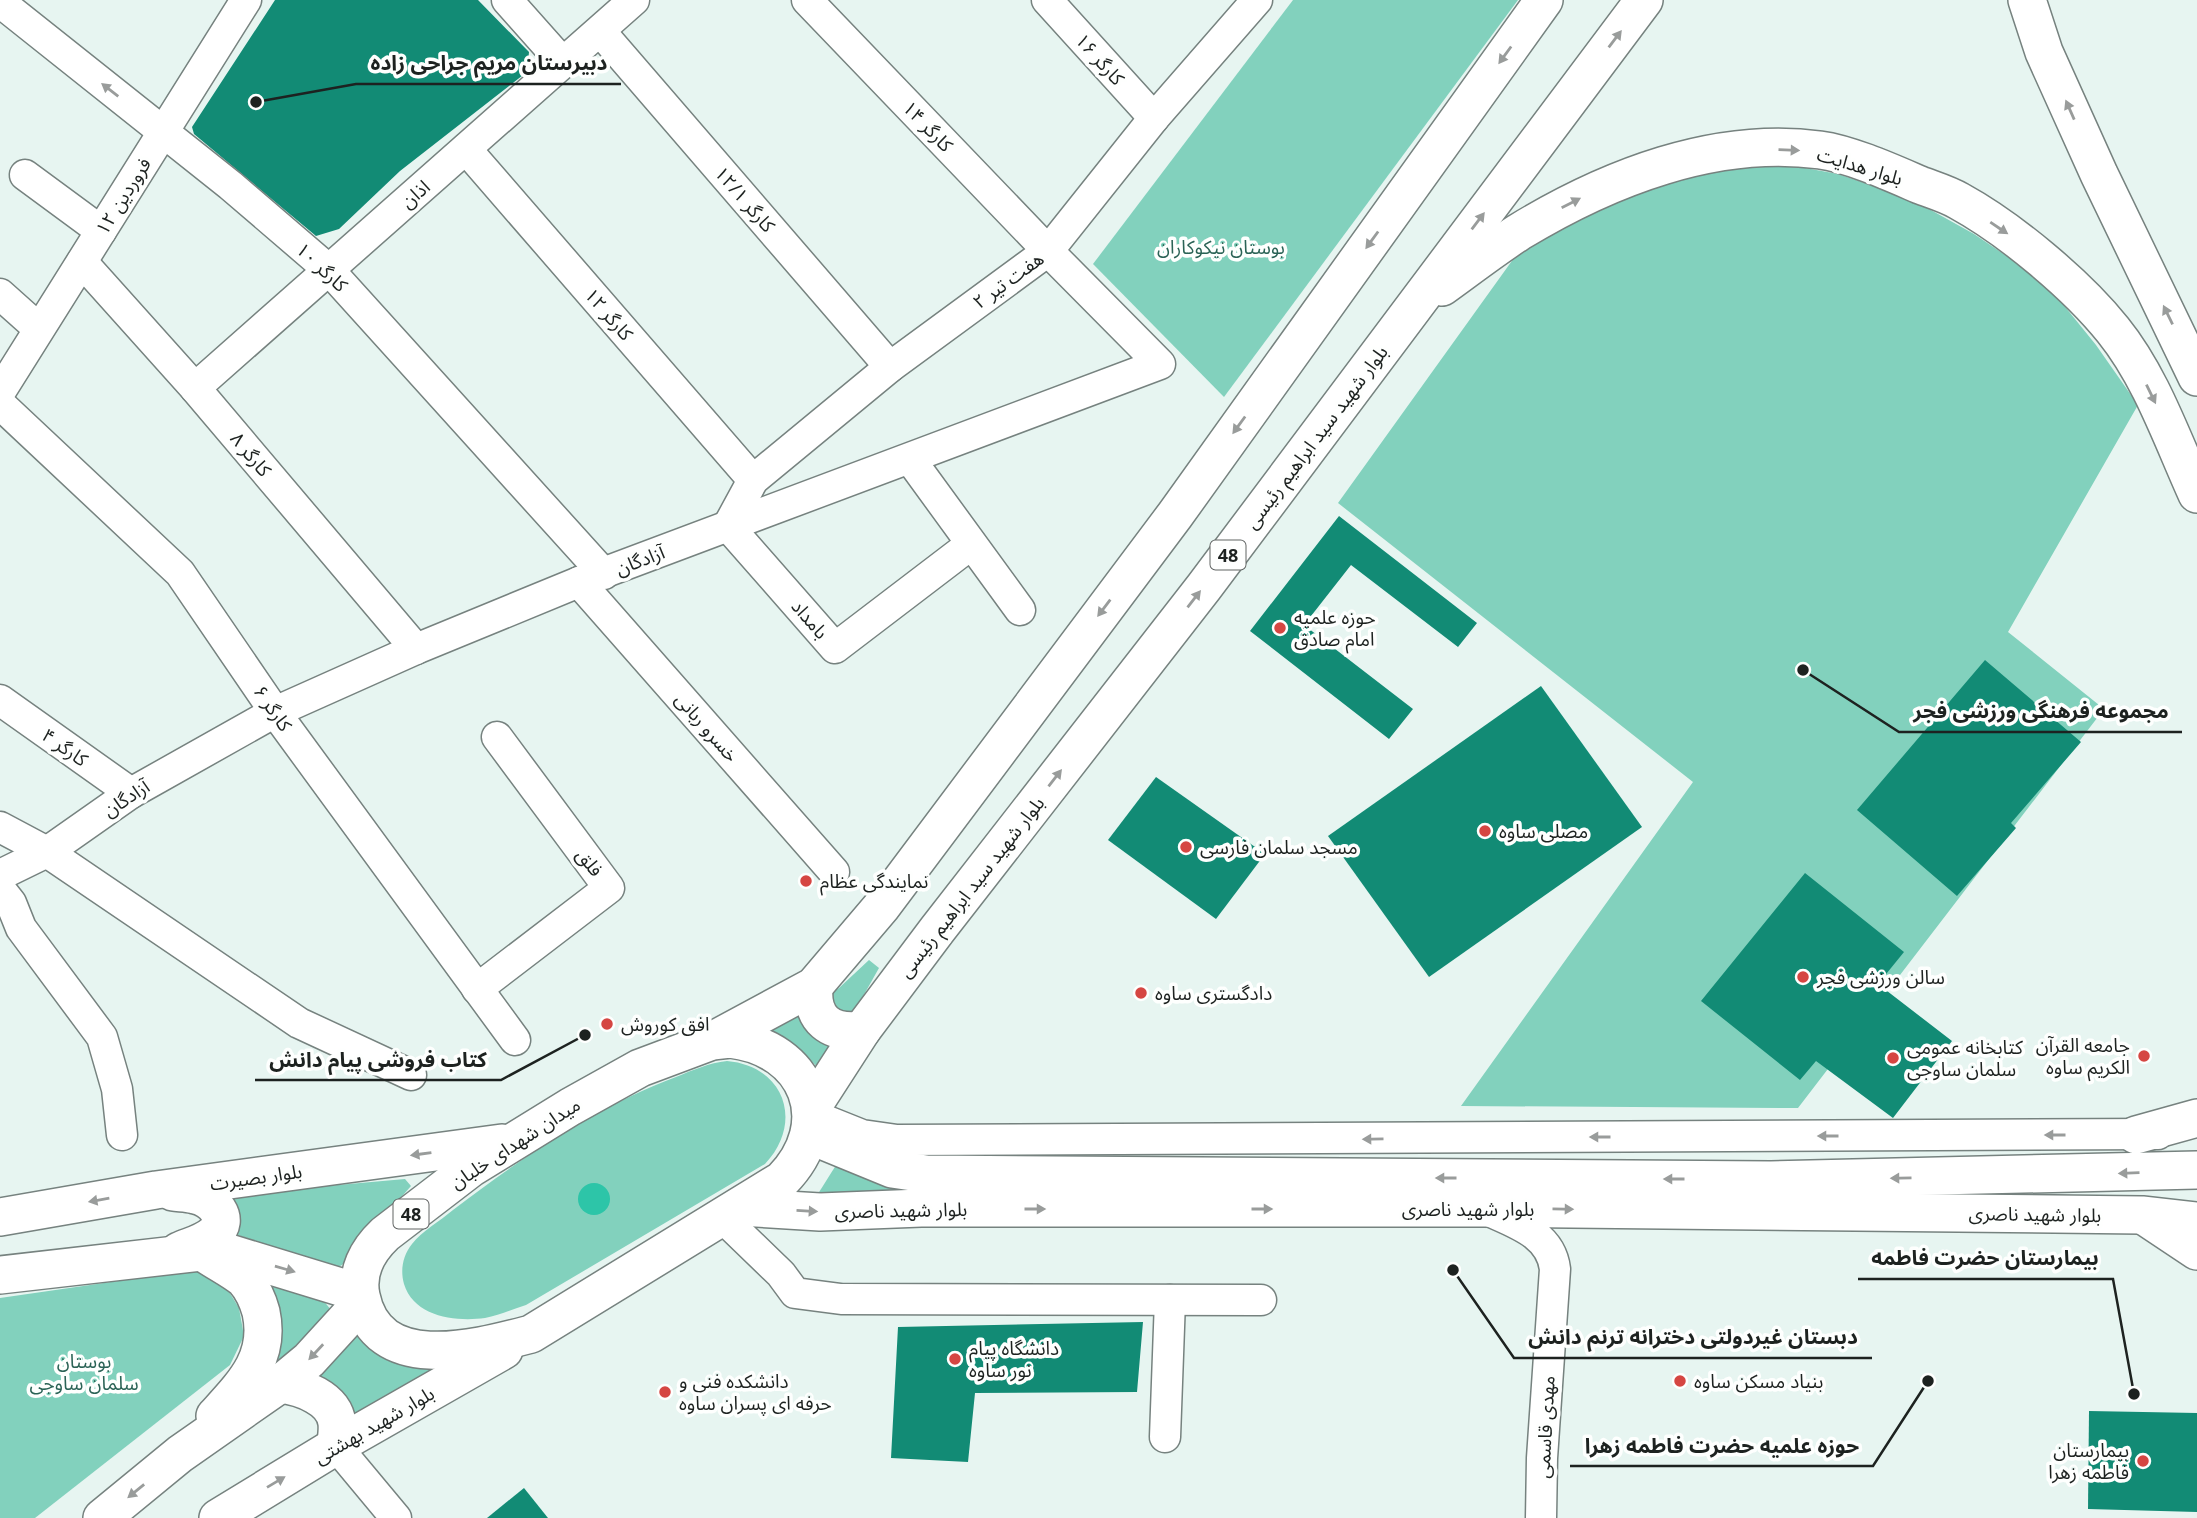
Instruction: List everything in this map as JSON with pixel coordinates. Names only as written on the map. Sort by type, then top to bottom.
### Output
[{"type":"main road","name":"48","points":[[712,1041],[814,986],[882,906],[1175,515],[1544,0]]},
{"type":"main road","name":"بلوار شهید سید ابراهیم رئیسی","points":[[811,1120],[862,1030],[1204,587],[1644,0]]},
{"type":"main road","points":[[2027,0],[2044,52],[2099,174],[2197,377]]},
{"type":"main road","name":"بلوار هدایت","points":[[1412,308],[1517,234],[1573,201],[1631,177],[1695,156],[1753,148],[1821,150],[1882,169],[1959,201],[2016,240],[2081,293],[2114,331],[2149,387],[2197,494]]},
{"type":"main road","points":[[814,986],[814,1003],[822,1019],[846,1032],[862,1030]]},
{"type":"main road","name":"میدان شهدای خلبان","points":[[361,1297],[360,1276],[373,1245],[471,1168],[640,1068],[712,1041],[730,1039],[765,1046],[793,1068],[803,1083],[811,1120]]},
{"type":"main road","points":[[2136,1135],[2197,1118]]},
{"type":"main road","name":"48","points":[[361,1297],[372,1324],[384,1336],[399,1345],[414,1349],[431,1352],[448,1350],[531,1334],[731,1212],[788,1174],[804,1152],[811,1120]]},
{"type":"main road","name":"بلوار شهید ناصری","points":[[811,1120],[892,1169],[926,1174],[1771,1180],[2197,1170]]},
{"type":"main road","name":"بلوار بصیرت","points":[[0,1217],[156,1190],[513,1142]]},
{"type":"main road","points":[[156,1190],[195,1195],[212,1204],[221,1216],[220,1226],[215,1234],[184,1253]]},
{"type":"main road","name":"بلوار شهید ناصری","points":[[731,1212],[921,1208],[1483,1209],[2142,1215],[2197,1221]]},
{"type":"main road","points":[[2142,1215],[2197,1251]]},
{"type":"main road","points":[[0,1275],[219,1250],[361,1297],[309,1360],[280,1384],[180,1454],[102,1518]]},
{"type":"main road","points":[[180,1454],[240,1388],[261,1354],[265,1331],[258,1301],[244,1280],[184,1253]]},
{"type":"main road","name":"بلوار شهید بهشتی","points":[[218,1518],[336,1446],[531,1334]]},
{"type":"main road","points":[[280,1384],[308,1392],[324,1401],[335,1415],[336,1446]]},
{"type":"street","name":"۱۲ فروردین","points":[[0,392],[246,0]]},
{"type":"street","points":[[507,0],[563,63]]},
{"type":"street","name":"اذان","points":[[195,388],[634,0]]},
{"type":"street","name":"کارگر ۱۴","points":[[807,0],[1048,251]]},
{"type":"street","name":"کارگر ۱۶","points":[[1047,0],[1154,118]]},
{"type":"street","name":"هفت تیر ۲","points":[[728,526],[753,480],[890,367],[1048,251],[1154,118],[1257,0]]},
{"type":"street","name":"کارگر ۱۰","points":[[0,2],[163,132],[329,270],[592,578]]},
{"type":"street","name":"کارگر ۱۲/۱","points":[[600,31],[890,367]]},
{"type":"street","name":"کارگر ۱۲","points":[[466,149],[753,480]]},
{"type":"street","points":[[25,175],[101,231]]},
{"type":"street","name":"آزادگان","points":[[0,874],[47,852],[131,793],[275,712],[416,649],[592,578],[1160,364],[1048,251]]},
{"type":"street","name":"کارگر ۸","points":[[82,262],[195,388],[416,649]]},
{"type":"street","points":[[0,294],[38,328]]},
{"type":"street","name":"کارگر ۶","points":[[0,404],[180,573],[275,712],[515,1040]]},
{"type":"street","points":[[909,459],[1020,610]]},
{"type":"street","name":"بامداد","points":[[728,526],[835,648],[970,545]]},
{"type":"street","name":"خسرو ربانی","points":[[592,578],[834,872]]},
{"type":"street","name":"کارگر ۴","points":[[0,700],[131,793]]},
{"type":"street","name":"فلق","points":[[477,989],[609,888],[497,737]]},
{"type":"street","points":[[0,827],[47,852],[299,1023],[411,1075]]},
{"type":"street","points":[[0,889],[11,903],[21,928],[102,1037],[117,1089],[122,1135]]},
{"type":"street","points":[[811,1120],[862,1135],[897,1140],[2197,1133]]},
{"type":"street","name":"مهدی قاسمی","points":[[1483,1209],[1526,1227],[1547,1245],[1554,1257],[1541,1518]]},
{"type":"street","points":[[731,1212],[795,1293],[841,1299],[1261,1300]]},
{"type":"street","points":[[1165,1437],[1170,1300]]},
{"type":"street","points":[[336,1446],[396,1518]]},
{"type":"green space","name":"بوستان نیکوکاران","points":[[1293,0],[1518,0],[1224,397],[1093,264]]},
{"type":"green space","points":[[1767,161],[1838,174],[1911,199],[1974,234],[2045,282],[2096,345],[2138,405],[2008,632],[2104,709],[1798,1108],[1461,1106],[1693,782],[1338,503],[1519,251],[1614,199],[1688,176]]},
{"type":"green space","points":[[869,960],[879,968],[821,1071],[801,1050],[767,1032],[839,988]]},
{"type":"green space","points":[[727,1061],[747,1065],[763,1073],[775,1085],[782,1099],[784,1131],[777,1148],[765,1164],[526,1305],[485,1318],[449,1318],[426,1310],[409,1295],[402,1268],[409,1248],[426,1230],[479,1191],[560,1135],[617,1103],[695,1069]]},
{"type":"green space","points":[[838,1162],[990,1185],[816,1197]]},
{"type":"green space","points":[[405,1179],[411,1186],[342,1265],[331,1271],[312,1260],[238,1235],[238,1214],[227,1195]]},
{"type":"green space","name":"بوستان سلمان ساوجی","points":[[194,1270],[210,1275],[225,1285],[239,1308],[244,1336],[230,1365],[35,1518],[0,1518],[0,1298]]},
{"type":"green space","points":[[254,1272],[323,1300],[331,1310],[272,1369]]},
{"type":"green space","points":[[357,1327],[442,1369],[346,1419],[311,1379]]},
{"type":"shaded area","points":[[594,1183],[605,1188],[610,1199],[605,1210],[594,1215],[583,1210],[578,1199],[583,1188]]},
{"type":"building","points":[[275,0],[478,0],[529,52],[527,72],[400,171],[339,229],[316,236],[194,134],[192,127]]},
{"type":"building","name":"حوزه علمیه امام صادق","points":[[1339,516],[1477,623],[1458,647],[1351,565],[1304,625],[1413,709],[1389,739],[1250,631]]},
{"type":"building","points":[[1985,660],[2081,742],[2011,823],[2016,828],[1957,896],[1857,810]]},
{"type":"building","name":"مصلی ساوه","points":[[1541,686],[1642,827],[1429,977],[1328,836]]},
{"type":"building","name":"مسجد سلمان فارسی","points":[[1156,777],[1265,854],[1216,919],[1108,840]]},
{"type":"building","name":"سالن ورزشی فجر","points":[[1805,873],[1904,952],[1878,984],[1952,1041],[1893,1118],[1816,1061],[1800,1080],[1701,1001]]},
{"type":"building","points":[[1143,1322],[1137,1392],[975,1393],[968,1462],[891,1458],[898,1327]]},
{"type":"building","name":"بیمارستان فاطمه زهرا","points":[[2089,1411],[2197,1413],[2197,1512],[2088,1509]]},
{"type":"building","points":[[524,1488],[548,1518],[487,1518]]},
{"type":"place","name":"دبیرستان مریم جراحی زاده","points":[[256,102]]},
{"type":"place","name":"حوزه علمیه امام صادق","points":[[1280,628]]},
{"type":"place","name":"مجموعه فرهنگی ورزشی فجر","points":[[1803,670]]},
{"type":"place","name":"مصلی ساوه","points":[[1485,831]]},
{"type":"place","name":"مسجد سلمان فارسی","points":[[1186,847]]},
{"type":"place","name":"نمایندگی عظام","points":[[806,881]]},
{"type":"place","name":"سالن ورزشی فجر","points":[[1803,977]]},
{"type":"place","name":"دادگستری ساوه","points":[[1141,993]]},
{"type":"place","name":"افق کوروش","points":[[607,1024]]},
{"type":"place","name":"کتاب فروشی پیام دانش","points":[[585,1035]]},
{"type":"place","name":"جامعه القرآن الکریم ساوه","points":[[2144,1056]]},
{"type":"place","name":"کتابخانه عمومی سلمان ساوجی","points":[[1893,1058]]},
{"type":"place","name":"دبستان غیردولتی دخترانه ترنم دانش","points":[[1453,1270]]},
{"type":"place","name":"دانشگاه پیام نور ساوه","points":[[955,1359]]},
{"type":"place","name":"بنیاد مسکن ساوه","points":[[1680,1381]]},
{"type":"place","name":"حوزه علمیه حضرت فاطمه زهرا","points":[[1928,1381]]},
{"type":"place","name":"دانشکده فنی و حرفه ای پسران ساوه","points":[[665,1392]]},
{"type":"place","name":"بیمارستان حضرت فاطمه","points":[[2134,1394]]},
{"type":"place","name":"بیمارستان فاطمه زهرا","points":[[2143,1461]]}]
